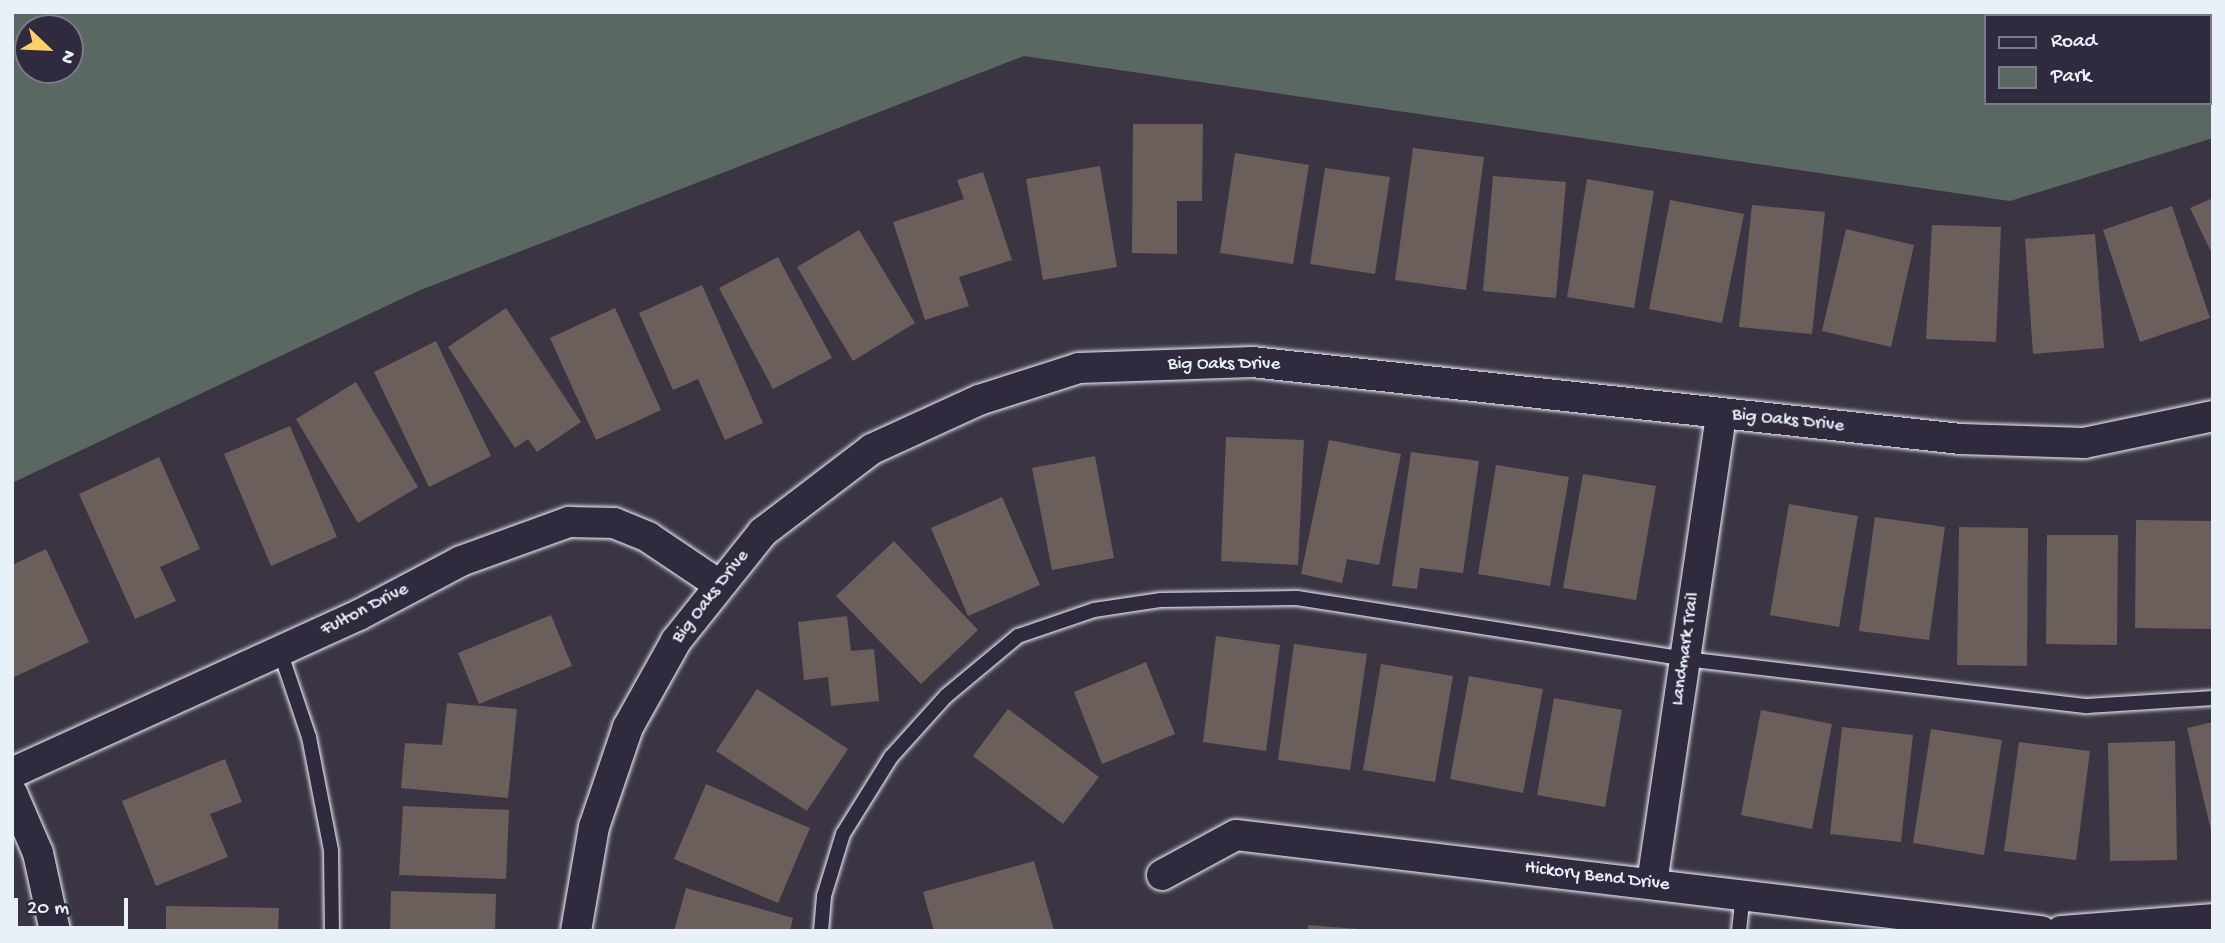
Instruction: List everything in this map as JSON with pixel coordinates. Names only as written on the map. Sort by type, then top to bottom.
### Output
[{"type":"street","name":"Big Oaks Drive","points":[[576,931],[594,827],[628,727],[676,641],[718,584],[763,531],[872,449],[979,400],[1079,368],[1252,362],[1961,439],[2084,443],[2213,416]]},
{"type":"street","name":"Landmark Trail","points":[[1652,883],[1721,414]]},
{"type":"street","name":"Fulton Drive","points":[[12,774],[280,651],[461,561],[569,522],[614,523],[649,537],[718,584]]},
{"type":"street","points":[[12,793],[38,853],[55,931]]},
{"type":"street","name":"Hickory Bend Drive","points":[[1162,874],[1236,835],[2041,931]]},
{"type":"street","points":[[2061,931],[2213,919]]},
{"type":"lane","points":[[821,931],[824,896],[843,834],[891,757],[946,696],[1018,636],[1094,610],[1161,600],[1297,598],[1685,659],[2087,706],[2213,698]]},
{"type":"lane","points":[[280,651],[309,737],[331,850],[332,931]]},
{"type":"lane","points":[[1739,931],[1744,895]]},
{"type":"green space","points":[[12,12],[2213,12],[2213,138],[2010,201],[1024,56],[418,291],[12,483]]},
{"type":"building","points":[[1133,124],[1203,124],[1202,201],[1177,201],[1177,254],[1132,253]]},
{"type":"building","points":[[1413,148],[1484,157],[1466,290],[1395,280]]},
{"type":"building","points":[[1235,153],[1309,165],[1293,264],[1220,253]]},
{"type":"building","points":[[1100,166],[1117,267],[1043,280],[1026,179]]},
{"type":"building","points":[[1325,168],[1390,177],[1375,274],[1310,264]]},
{"type":"building","points":[[983,172],[1012,260],[959,277],[969,306],[925,320],[893,222],[964,199],[957,180]]},
{"type":"building","points":[[1493,176],[1566,182],[1556,298],[1483,291]]},
{"type":"building","points":[[1587,179],[1654,191],[1634,308],[1567,297]]},
{"type":"building","points":[[2213,198],[2213,256],[2190,208]]},
{"type":"building","points":[[1670,200],[1744,214],[1722,323],[1649,309]]},
{"type":"building","points":[[1752,205],[1825,212],[1812,334],[1739,327]]},
{"type":"building","points":[[2172,206],[2210,318],[2140,342],[2103,230]]},
{"type":"building","points":[[1932,225],[2001,227],[1996,342],[1926,339]]},
{"type":"building","points":[[1846,229],[1914,245],[1891,347],[1822,331]]},
{"type":"building","points":[[859,230],[915,323],[853,361],[797,267]]},
{"type":"building","points":[[2095,234],[2104,348],[2033,354],[2025,239]]},
{"type":"building","points":[[778,257],[832,358],[773,389],[719,288]]},
{"type":"building","points":[[702,285],[763,423],[725,440],[698,379],[673,390],[639,313]]},
{"type":"building","points":[[506,308],[581,422],[537,452],[528,439],[515,448],[448,347]]},
{"type":"building","points":[[615,308],[661,410],[596,440],[550,338]]},
{"type":"building","points":[[436,341],[491,456],[429,487],[374,372]]},
{"type":"building","points":[[356,382],[418,487],[358,523],[296,419]]},
{"type":"building","points":[[290,426],[337,537],[271,566],[224,454]]},
{"type":"building","points":[[1226,437],[1304,440],[1298,565],[1221,561]]},
{"type":"building","points":[[1329,440],[1401,454],[1379,565],[1347,559],[1342,583],[1301,574]]},
{"type":"building","points":[[1411,452],[1479,461],[1463,573],[1420,568],[1417,589],[1392,586]]},
{"type":"building","points":[[1095,456],[1114,558],[1052,570],[1032,468]]},
{"type":"building","points":[[159,457],[200,549],[160,567],[176,601],[135,619],[79,494]]},
{"type":"building","points":[[1496,465],[1569,477],[1550,586],[1478,574]]},
{"type":"building","points":[[1583,474],[1656,486],[1636,600],[1563,588]]},
{"type":"building","points":[[1002,497],[1040,585],[968,616],[931,528]]},
{"type":"building","points":[[1789,504],[1858,516],[1839,627],[1770,615]]},
{"type":"building","points":[[1875,517],[1945,527],[1929,640],[1859,631]]},
{"type":"building","points":[[2136,520],[2211,521],[2211,629],[2135,628]]},
{"type":"building","points":[[1959,527],[2028,528],[2027,666],[1957,665]]},
{"type":"building","points":[[2047,535],[2118,535],[2117,645],[2046,644]]},
{"type":"building","points":[[894,541],[978,630],[921,684],[836,596]]},
{"type":"building","points":[[46,549],[89,642],[12,678],[12,565]]},
{"type":"building","points":[[551,615],[572,666],[479,704],[458,653]]},
{"type":"building","points":[[847,616],[851,651],[874,649],[879,701],[831,706],[828,677],[804,680],[798,622]]},
{"type":"building","points":[[1216,636],[1280,645],[1266,751],[1203,742]]},
{"type":"building","points":[[1294,644],[1367,654],[1350,770],[1278,760]]},
{"type":"building","points":[[1146,662],[1175,734],[1102,764],[1074,692]]},
{"type":"building","points":[[1381,664],[1453,676],[1435,782],[1363,770]]},
{"type":"building","points":[[1469,676],[1543,689],[1523,793],[1450,779]]},
{"type":"building","points":[[757,689],[848,749],[807,811],[716,751]]},
{"type":"building","points":[[1554,698],[1622,710],[1605,807],[1537,795]]},
{"type":"building","points":[[447,703],[517,709],[508,798],[401,788],[405,743],[442,745]]},
{"type":"building","points":[[1008,709],[1099,777],[1063,824],[973,756]]},
{"type":"building","points":[[1761,710],[1832,724],[1812,829],[1741,815]]},
{"type":"building","points":[[2213,722],[2213,835],[2212,835],[2187,728]]},
{"type":"building","points":[[1842,727],[1913,735],[1901,842],[1830,834]]},
{"type":"building","points":[[1931,729],[2002,740],[1984,855],[1913,843]]},
{"type":"building","points":[[2175,741],[2177,860],[2110,861],[2108,743]]},
{"type":"building","points":[[2019,742],[2090,751],[2076,860],[2004,851]]},
{"type":"building","points":[[225,759],[242,802],[210,814],[228,857],[156,886],[122,801]]},
{"type":"building","points":[[706,784],[810,828],[778,903],[674,859]]},
{"type":"building","points":[[403,806],[509,810],[506,879],[399,875]]},
{"type":"building","points":[[1034,861],[1054,930],[934,931],[923,892]]},
{"type":"building","points":[[686,888],[793,918],[790,931],[674,931]]},
{"type":"building","points":[[391,891],[496,894],[495,931],[390,931]]},
{"type":"building","points":[[166,906],[279,908],[278,931],[166,931]]},
{"type":"building","points":[[1308,925],[1358,929],[1358,931],[1308,931]]}]
